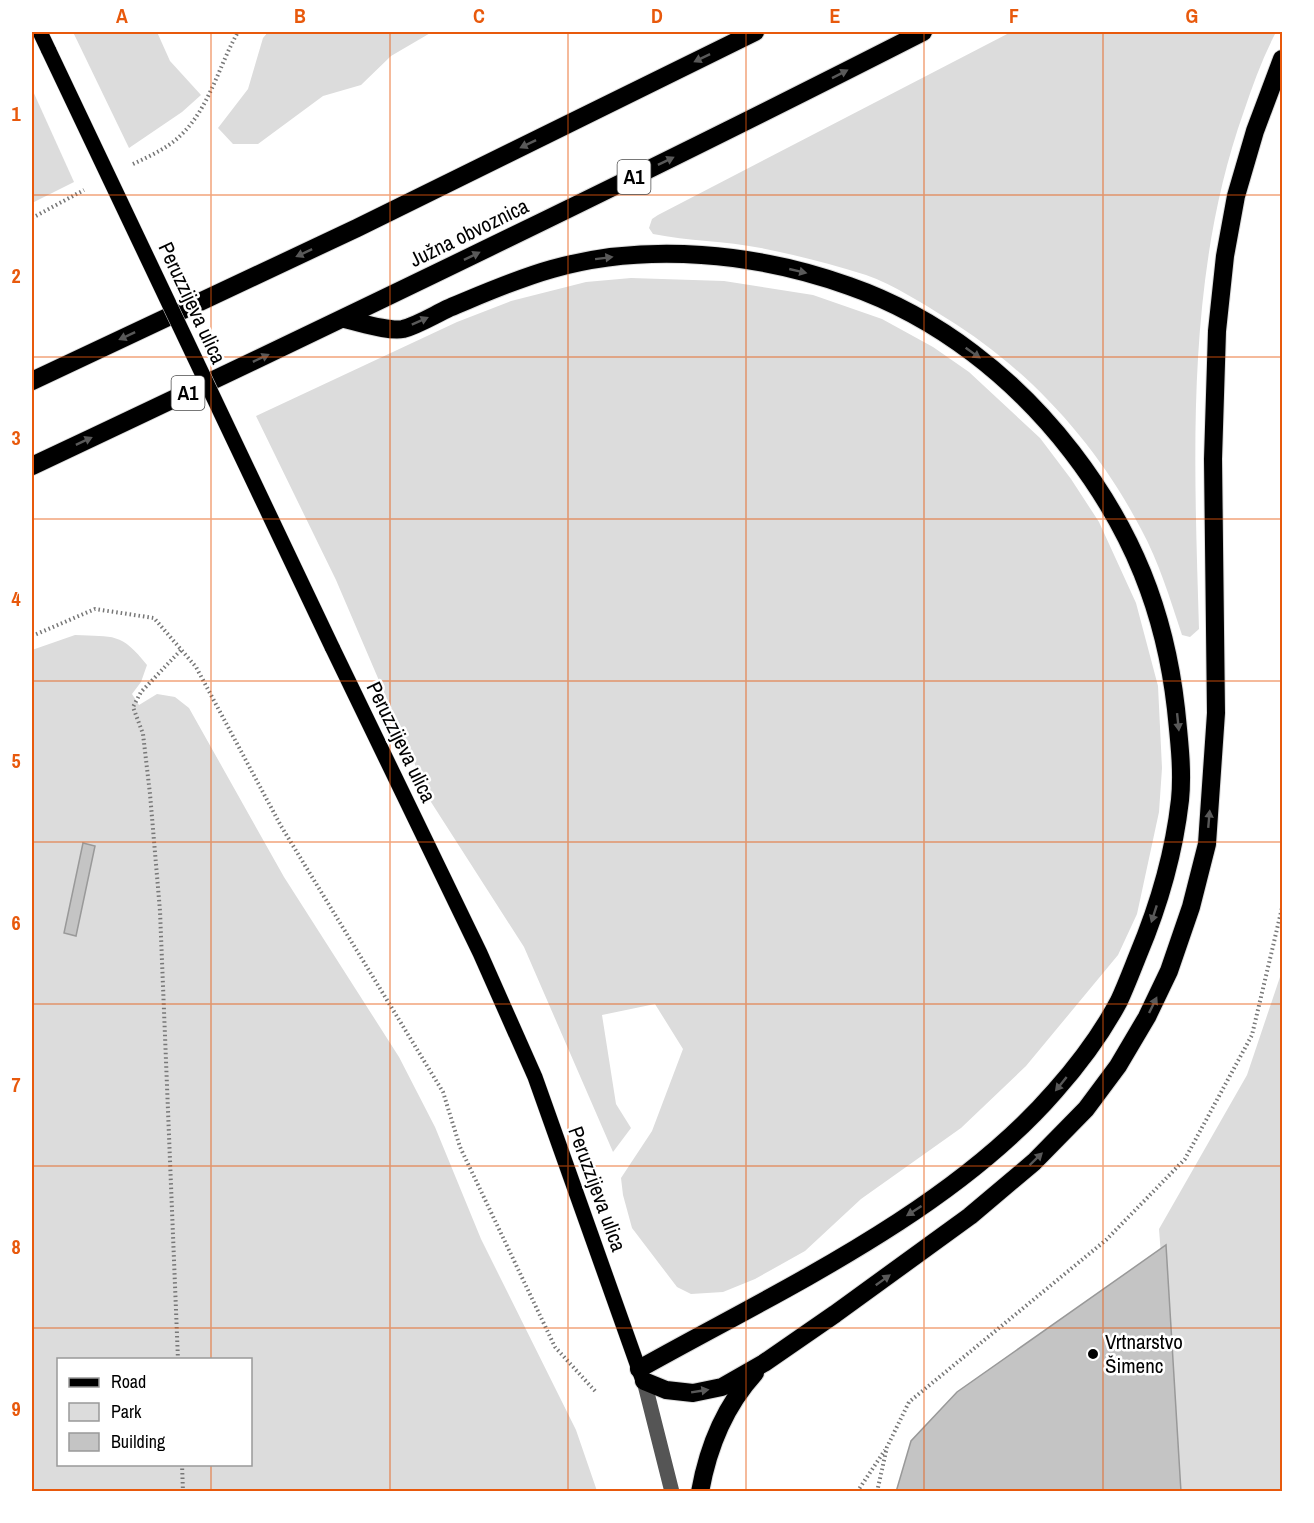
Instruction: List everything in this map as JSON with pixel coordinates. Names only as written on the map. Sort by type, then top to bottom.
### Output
[{"type":"highway","points":[[32,381],[357,228],[755,32]]},
{"type":"highway","name":"Južna obvoznica","points":[[32,466],[344,319],[923,32]]},
{"type":"highway","points":[[344,319],[399,330],[501,286],[553,268],[635,255],[679,254],[729,259],[774,266],[850,286],[890,303],[928,324],[993,368],[1023,394],[1078,460],[1114,514],[1144,573],[1171,664],[1181,751],[1180,797],[1164,886],[1150,928],[1119,1000],[1091,1046],[1056,1091],[1020,1129],[940,1194],[814,1273],[641,1375],[666,1390],[693,1393],[722,1387],[764,1363],[836,1314],[970,1216],[1034,1162],[1086,1109],[1118,1066],[1147,1017],[1169,971],[1191,907],[1207,843],[1213,777],[1216,713],[1213,459],[1217,331],[1224,266],[1236,196],[1255,131],[1282,59]]},
{"type":"highway","points":[[700,1491],[709,1451],[725,1413],[743,1386],[764,1363]]},
{"type":"main road","name":"Peruzzijeva ulica","points":[[40,32],[480,953],[534,1077],[641,1375]]},
{"type":"street","name":"Peruzzijeva ulica","points":[[641,1375],[672,1491]]},
{"type":"path","points":[[124,169],[165,148],[182,134],[196,116],[214,85],[238,32]]},
{"type":"path","points":[[32,218],[93,185]]},
{"type":"path","points":[[32,636],[95,609],[154,618],[196,667],[281,826],[443,1092],[460,1147],[555,1347],[596,1391]]},
{"type":"path","points":[[178,1358],[160,911],[143,734],[133,707],[141,692],[181,650]]},
{"type":"path","points":[[857,1491],[887,1446],[909,1402],[1106,1240],[1185,1160],[1252,1035],[1282,908]]},
{"type":"path","points":[[877,1491],[887,1446]]},
{"type":"path","points":[[182,1466],[183,1491]]},
{"type":"green space","points":[[73,32],[157,32],[170,61],[201,95],[182,112],[129,148]]},
{"type":"green space","points":[[268,32],[432,32],[391,56],[361,85],[323,96],[258,144],[233,144],[218,128],[248,89],[263,38]]},
{"type":"green space","points":[[1011,32],[1276,32],[1258,71],[1244,111],[1225,174],[1211,238],[1203,302],[1195,433],[1199,629],[1190,637],[1182,635],[1153,554],[1123,497],[1103,467],[1058,410],[1005,360],[976,338],[907,295],[866,275],[761,248],[653,234],[649,228],[652,219],[658,215]]},
{"type":"green space","points":[[32,89],[74,182],[32,203]]},
{"type":"green space","points":[[631,278],[724,281],[813,295],[882,319],[933,347],[969,372],[1040,438],[1071,479],[1099,522],[1136,603],[1158,686],[1162,768],[1159,812],[1137,914],[1118,955],[1026,1066],[961,1128],[861,1199],[805,1251],[755,1279],[723,1292],[691,1294],[677,1287],[632,1228],[623,1195],[621,1178],[652,1131],[683,1049],[655,1004],[602,1015],[616,1104],[631,1128],[613,1152],[524,947],[431,802],[336,580],[256,416],[457,322],[511,301],[586,282]]},
{"type":"green space","points":[[75,635],[99,636],[116,638],[123,642],[147,665],[141,682],[132,694],[139,705],[157,694],[175,697],[189,708],[284,877],[399,1057],[435,1127],[481,1239],[576,1430],[597,1491],[32,1491],[32,650]]},
{"type":"green space","points":[[1282,971],[1282,1491],[1179,1491],[1159,1229],[1247,1075]]},
{"type":"building","points":[[83,843],[95,846],[76,936],[64,933]]},
{"type":"building","name":"Vrtnarstvo Šimenc","points":[[1166,1245],[1181,1492],[896,1492],[911,1441],[957,1392]]},
{"type":"place","name":"Vrtnarstvo Šimenc","points":[[1093,1354]]}]
